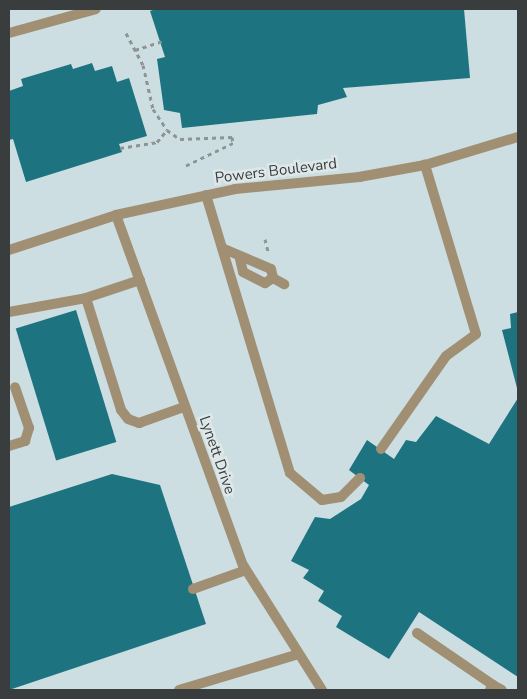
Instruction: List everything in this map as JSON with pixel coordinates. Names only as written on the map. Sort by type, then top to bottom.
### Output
[{"type":"street","points":[[9,33],[96,9]]},
{"type":"street","name":"Powers Boulevard","points":[[9,250],[116,214],[206,195],[424,165],[518,137]]},
{"type":"street","points":[[380,449],[446,356],[476,334],[424,165]]},
{"type":"street","points":[[206,195],[290,473],[322,500],[341,497],[360,478]]},
{"type":"street","name":"Lynett Drive","points":[[116,214],[184,407],[246,570],[322,690]]},
{"type":"street","points":[[222,248],[240,260],[243,272],[265,283],[273,278]]},
{"type":"street","points":[[240,260],[251,258],[266,266],[273,278],[284,284]]},
{"type":"street","points":[[9,312],[86,298],[140,280]]},
{"type":"street","points":[[86,298],[121,410],[128,419],[139,423],[184,407]]},
{"type":"street","points":[[9,446],[25,441],[29,428],[12,384]]},
{"type":"street","points":[[193,589],[246,570]]},
{"type":"street","points":[[417,633],[495,689]]},
{"type":"street","points":[[179,690],[298,654]]},
{"type":"path","points":[[126,32],[148,80],[153,109],[167,130],[180,139],[232,137],[233,144],[183,167]]},
{"type":"path","points":[[135,50],[162,41]]},
{"type":"path","points":[[120,148],[157,142],[167,130]]},
{"type":"shaded area","points":[[9,9],[518,9],[518,690],[9,690]]},
{"type":"building","points":[[156,9],[464,9],[470,78],[343,88],[347,97],[318,105],[317,114],[182,128],[180,113],[164,110],[157,59],[165,57],[150,11]]},
{"type":"building","points":[[92,63],[95,71],[112,66],[117,82],[129,78],[147,136],[119,144],[122,152],[26,182],[13,139],[9,140],[9,91],[23,86],[21,79],[71,64],[73,69]]},
{"type":"building","points":[[76,310],[116,442],[56,460],[16,328]]},
{"type":"building","points":[[518,312],[518,392],[502,330],[511,328],[510,314]]},
{"type":"building","points":[[518,398],[518,677],[419,612],[389,659],[336,627],[342,616],[318,601],[324,591],[303,578],[309,570],[291,561],[315,517],[330,519],[361,499],[369,485],[349,470],[367,440],[394,459],[406,440],[416,442],[436,416],[489,444]]},
{"type":"building","points":[[112,474],[160,485],[206,624],[9,690],[9,507]]}]
